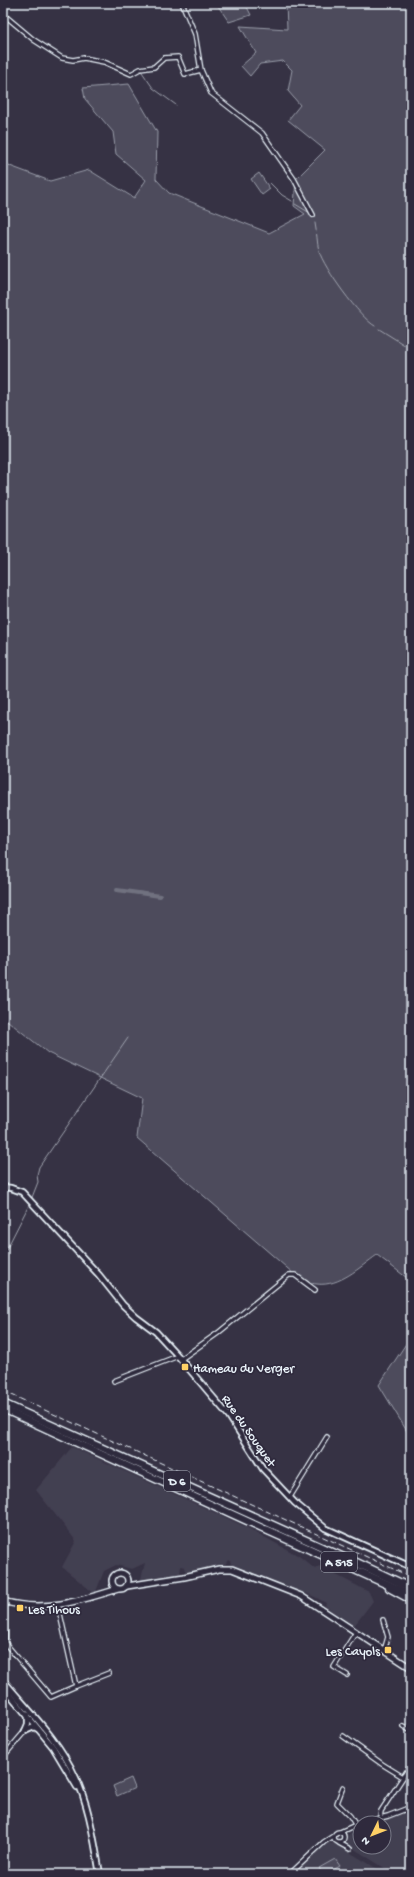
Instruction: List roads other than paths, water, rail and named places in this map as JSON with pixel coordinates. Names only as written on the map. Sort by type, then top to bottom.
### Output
[{"type":"highway","name":"D 6","points":[[3,1402],[351,1560]]},
{"type":"highway","name":"D 6","points":[[3,1409],[267,1530]]},
{"type":"highway","points":[[267,1530],[365,1576],[411,1600]]},
{"type":"highway","name":"A 515","points":[[267,1530],[411,1595]]},
{"type":"highway","points":[[351,1560],[379,1569],[411,1584]]},
{"type":"highway","name":"A 515","points":[[351,1560],[411,1588]]},
{"type":"main road","points":[[128,1584],[135,1586],[219,1569],[232,1569],[301,1596],[411,1668]]},
{"type":"main road","points":[[116,1587],[113,1577],[117,1574],[125,1574],[128,1584]]},
{"type":"main road","points":[[4,1601],[34,1606],[58,1605],[110,1591],[116,1587],[123,1589],[128,1584]]},
{"type":"street","points":[[182,3],[195,34],[201,70],[207,86],[217,99],[255,127],[267,140],[294,179],[314,215]]},
{"type":"street","points":[[3,14],[34,40],[62,58],[73,60],[84,58],[104,62],[131,74],[140,70],[154,67],[164,58],[178,57],[185,74],[201,70]]},
{"type":"street","name":"Rue du Souquet","points":[[3,1188],[11,1188],[22,1192],[99,1275],[123,1305],[156,1332],[229,1416],[263,1469],[290,1497],[325,1528],[411,1568]]},
{"type":"street","points":[[114,1380],[180,1358],[218,1333],[289,1275],[295,1275],[315,1290]]},
{"type":"street","points":[[290,1497],[327,1437]]},
{"type":"street","points":[[4,1601],[5,1643],[51,1697],[109,1673]]},
{"type":"street","points":[[58,1605],[76,1686]]},
{"type":"street","points":[[383,1620],[388,1637],[384,1650]]},
{"type":"street","points":[[347,1675],[334,1667],[356,1632]]},
{"type":"street","points":[[3,1680],[43,1731],[72,1777],[91,1825],[100,1874]]},
{"type":"street","points":[[3,1686],[43,1731]]},
{"type":"street","points":[[3,1757],[25,1731],[28,1724],[28,1715]]},
{"type":"street","points":[[28,1724],[34,1722]]},
{"type":"street","points":[[403,1726],[411,1730]]},
{"type":"street","points":[[25,1731],[34,1727],[43,1731]]},
{"type":"street","points":[[344,1736],[382,1764],[403,1777]]},
{"type":"street","points":[[380,1815],[381,1811],[411,1765]]},
{"type":"street","points":[[343,1787],[337,1803],[350,1816],[352,1820]]},
{"type":"street","points":[[388,1815],[411,1807]]},
{"type":"street","points":[[290,1874],[324,1842],[352,1826]]},
{"type":"street","points":[[324,1842],[338,1842],[344,1838],[352,1828]]},
{"type":"street","points":[[335,1835],[334,1839],[350,1849],[346,1845],[340,1832]]},
{"type":"waterway","points":[[142,72],[153,88],[176,105]]},
{"type":"waterway","points":[[270,183],[282,195],[292,201]]},
{"type":"waterway","points":[[295,204],[310,213]]},
{"type":"waterway","points":[[315,223],[319,251],[322,259],[343,292],[368,321],[375,326]]},
{"type":"waterway","points":[[379,329],[411,349]]},
{"type":"waterway","points":[[117,890],[160,896]]},
{"type":"waterway","points":[[31,1200],[38,1182],[37,1175],[39,1167],[128,1038]]},
{"type":"waterway","points":[[3,1256],[30,1203]]},
{"type":"railway","points":[[3,1391],[411,1577]]},
{"type":"place","name":"Hameau du Verger","points":[[185,1367]]},
{"type":"place","name":"Les Tihous","points":[[20,1608]]},
{"type":"place","name":"Les Cayols","points":[[388,1650]]}]
